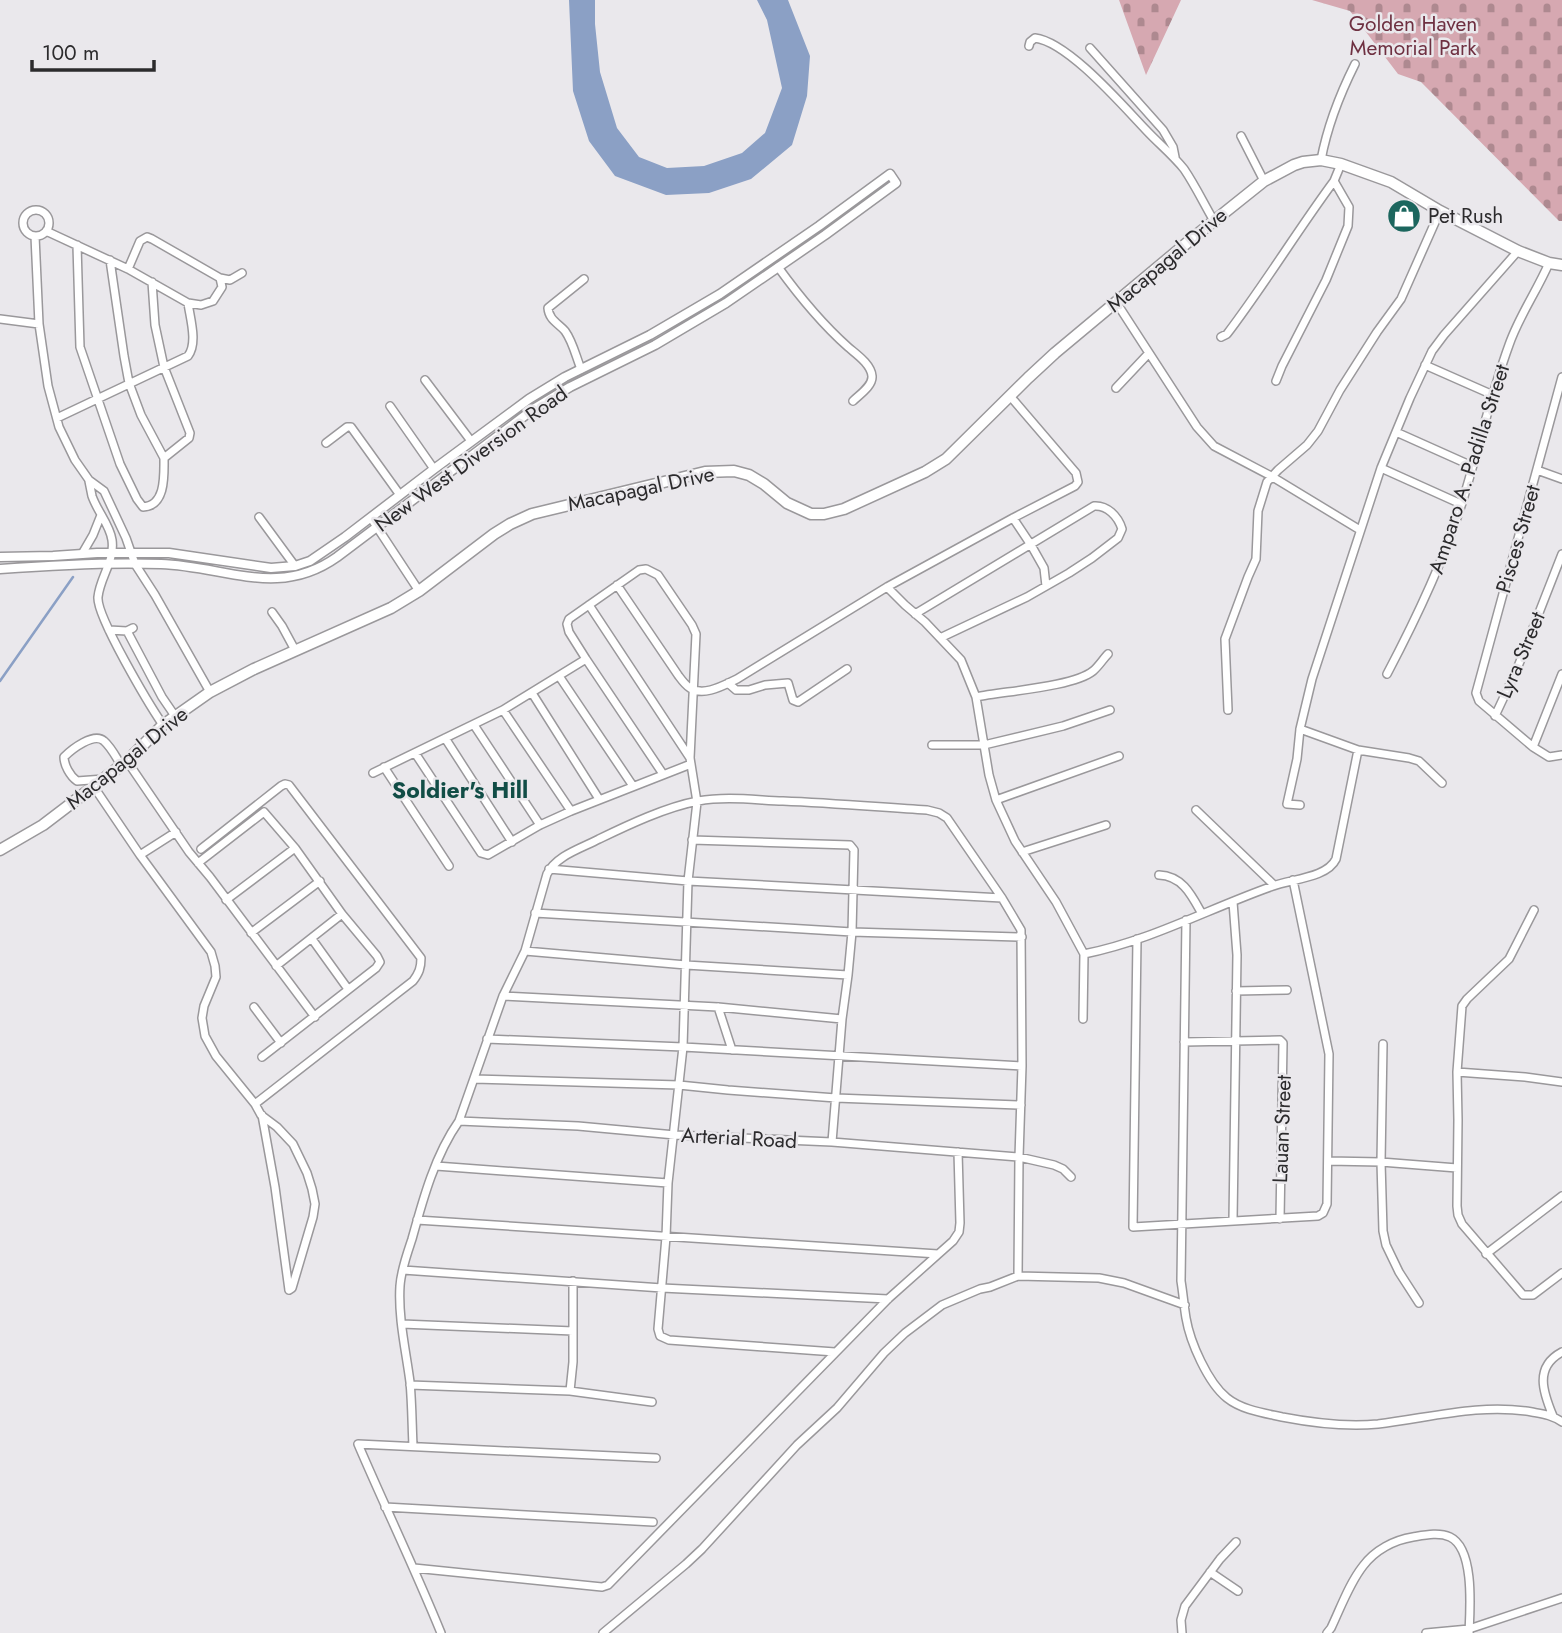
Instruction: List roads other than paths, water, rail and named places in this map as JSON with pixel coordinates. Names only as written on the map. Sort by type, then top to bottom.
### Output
[{"type":"main road","name":"Macapagal Drive","points":[[0,850],[43,825],[94,787],[124,763],[163,725],[210,692],[254,669],[391,608],[419,591],[494,534],[532,513],[705,472],[734,471],[749,475],[764,484],[787,503],[811,514],[824,514],[844,509],[934,467],[1055,354],[1116,302],[1264,181],[1294,165],[1321,160],[1341,164],[1391,182],[1518,251],[1562,265]]},
{"type":"street","points":[[1029,46],[1035,38],[1052,43],[1108,91],[1175,158],[1214,221]]},
{"type":"street","points":[[1090,48],[1163,130],[1175,158]]},
{"type":"street","points":[[1321,160],[1335,110],[1355,64]]},
{"type":"street","points":[[1241,136],[1264,181]]},
{"type":"street","points":[[1221,337],[1227,334],[1261,289],[1296,233],[1334,181],[1341,164]]},
{"type":"street","name":"New West Diversion Road","points":[[0,557],[169,553],[271,568],[295,566],[320,556],[529,398],[551,384],[650,335],[720,294],[890,174],[896,183],[694,323],[627,360],[563,390],[535,408],[326,565],[300,576],[286,578],[256,577],[169,564],[0,569]]},
{"type":"street","points":[[1276,381],[1326,280],[1348,226],[1349,207],[1334,181]]},
{"type":"street","points":[[38,210],[49,220],[46,231],[35,236],[28,233],[24,227],[25,216],[38,210]]},
{"type":"street","points":[[1228,710],[1225,639],[1256,559],[1258,511],[1262,494],[1271,476],[1307,445],[1318,431],[1340,390],[1401,299],[1440,211]]},
{"type":"street","points":[[46,231],[128,268],[188,303],[213,301],[222,287],[220,278]]},
{"type":"street","points":[[35,236],[39,324],[48,386],[57,418],[75,460],[89,480],[104,491],[135,564],[210,692]]},
{"type":"street","points":[[128,268],[140,242],[146,237],[220,278],[230,280],[242,274]]},
{"type":"street","points":[[78,245],[80,347],[120,464],[137,499],[143,507],[148,507],[161,495],[164,458],[141,415],[129,383],[110,260]]},
{"type":"street","points":[[1300,806],[1287,804],[1297,759],[1300,729],[1312,679],[1381,468],[1432,351],[1518,251]]},
{"type":"street","name":"Amparo A. Padilla Street","points":[[1387,674],[1437,572],[1461,504],[1510,342],[1549,263]]},
{"type":"street","points":[[778,267],[830,331],[868,366],[873,377],[871,384],[853,401]]},
{"type":"street","points":[[581,369],[570,340],[550,318],[548,309],[584,279]]},
{"type":"street","points":[[152,282],[155,325],[164,367],[190,433],[188,438],[164,458]]},
{"type":"street","points":[[1116,302],[1197,427],[1214,446],[1271,476],[1360,530]]},
{"type":"street","points":[[57,418],[188,356],[193,344],[188,303]]},
{"type":"street","points":[[0,319],[39,324]]},
{"type":"street","points":[[1116,388],[1149,353]]},
{"type":"street","points":[[1425,365],[1493,395]]},
{"type":"street","name":"Pisces Street","points":[[1495,716],[1479,701],[1476,693],[1562,377]]},
{"type":"street","points":[[425,380],[471,441]]},
{"type":"street","points":[[617,585],[687,686],[694,691],[714,689],[737,679],[887,587],[1071,489],[1078,482],[1078,477],[1068,462],[1010,396]]},
{"type":"street","points":[[390,406],[434,469]]},
{"type":"street","points":[[326,443],[347,427],[351,427],[400,495]]},
{"type":"street","points":[[1396,432],[1472,466]]},
{"type":"street","points":[[1381,468],[1461,504]]},
{"type":"street","points":[[1537,470],[1562,479]]},
{"type":"street","points":[[89,480],[92,497],[112,537],[110,564],[97,599],[99,607],[109,630],[163,725]]},
{"type":"street","points":[[915,614],[1094,506],[1100,505],[1116,516],[1122,529],[1118,538],[1092,558],[1027,597],[940,638]]},
{"type":"street","points":[[82,554],[101,515]]},
{"type":"street","points":[[259,517],[295,566]]},
{"type":"street","points":[[105,523],[117,518]]},
{"type":"street","points":[[370,518],[419,591]]},
{"type":"street","points":[[1013,518],[1044,568],[1046,586]]},
{"type":"street","name":"Lyra Street","points":[[1495,716],[1517,669],[1562,554]]},
{"type":"street","points":[[663,774],[586,660],[567,624],[569,619],[617,585],[639,570],[646,569],[658,575],[696,634],[690,761],[697,802],[688,881],[683,1047],[668,1183],[658,1329],[660,1336],[669,1340],[835,1352]]},
{"type":"street","points":[[887,587],[961,660],[976,697],[989,775],[996,800],[1015,841],[1056,902],[1084,954],[1083,1019]]},
{"type":"street","points":[[589,605],[690,761]]},
{"type":"street","points":[[272,612],[295,650]]},
{"type":"street","points":[[109,630],[130,630],[162,697],[175,716]]},
{"type":"street","points":[[976,697],[1078,679],[1093,671],[1108,654]]},
{"type":"street","points":[[373,773],[503,710],[586,660]]},
{"type":"street","points":[[728,683],[736,690],[788,683],[793,700],[797,702],[847,669]]},
{"type":"street","points":[[1533,747],[1562,674]]},
{"type":"street","points":[[559,676],[633,786]]},
{"type":"street","points":[[532,693],[599,799]]},
{"type":"street","points":[[150,704],[162,697]]},
{"type":"street","points":[[503,710],[571,811]]},
{"type":"street","points":[[932,745],[984,745],[1063,726],[1110,710]]},
{"type":"street","points":[[1495,716],[1549,757],[1562,755]]},
{"type":"street","points":[[474,724],[540,825]]},
{"type":"street","points":[[1300,729],[1358,750],[1419,761],[1442,783]]},
{"type":"street","points":[[104,779],[73,779],[65,765],[64,757],[81,744],[96,738],[107,744],[315,1017]]},
{"type":"street","points":[[445,738],[512,842]]},
{"type":"street","points":[[1084,954],[1137,939],[1274,885],[1322,872],[1334,864],[1358,750]]},
{"type":"street","points":[[415,753],[481,853],[488,855],[540,825],[690,761]]},
{"type":"street","points":[[996,800],[1119,756]]},
{"type":"street","points":[[384,767],[449,866]]},
{"type":"street","points":[[201,849],[281,786],[289,785],[421,958],[419,974],[413,981],[255,1104]]},
{"type":"street","points":[[94,787],[211,952],[216,977],[204,1006],[202,1018],[205,1036],[216,1056],[261,1115],[275,1187],[288,1287],[291,1290],[313,1217],[312,1189],[293,1144],[261,1115]]},
{"type":"street","points":[[412,1446],[410,1385],[400,1286],[403,1270],[436,1166],[451,1132],[459,1121],[503,996],[525,951],[549,869],[559,859],[622,828],[697,802],[732,798],[927,810],[947,818],[957,831],[1002,898],[1021,930],[1022,937],[1018,1276]]},
{"type":"street","points":[[1196,810],[1274,885]]},
{"type":"street","points":[[198,863],[264,812],[295,848],[380,962],[262,1057]]},
{"type":"street","points":[[1022,852],[1106,825]]},
{"type":"street","points":[[140,855],[176,832]]},
{"type":"street","points":[[692,840],[850,845],[854,850],[852,932],[832,1142]]},
{"type":"street","points":[[226,900],[295,848]]},
{"type":"street","points":[[549,869],[688,881],[1002,898]]},
{"type":"street","points":[[1159,876],[1174,877],[1182,884],[1194,898],[1202,914]]},
{"type":"street","points":[[1137,939],[1133,1227],[1313,1217],[1323,1213],[1327,1204],[1329,1054],[1293,880]]},
{"type":"street","points":[[251,933],[320,881]]},
{"type":"street","points":[[1233,902],[1237,954],[1233,1220]]},
{"type":"street","points":[[1534,910],[1509,959],[1462,1006],[1457,1072],[1458,1215],[1486,1254],[1523,1295],[1533,1295],[1562,1273]]},
{"type":"street","points":[[276,966],[342,914]]},
{"type":"street","points":[[535,914],[852,932],[1022,937]]},
{"type":"street","points":[[1186,920],[1181,1281],[1186,1320],[1192,1340],[1206,1371],[1219,1390],[1228,1399],[1248,1409],[1301,1421],[1344,1425],[1377,1424],[1489,1409],[1522,1410],[1553,1416],[1562,1422]]},
{"type":"street","points":[[312,939],[348,989]]},
{"type":"street","points":[[525,951],[848,975]]},
{"type":"street","points":[[1236,991],[1287,990]]},
{"type":"street","points":[[503,996],[718,1007],[842,1019]]},
{"type":"street","points":[[254,1007],[281,1043]]},
{"type":"street","points":[[718,1007],[732,1050]]},
{"type":"street","points":[[487,1039],[1022,1066]]},
{"type":"street","points":[[1184,1042],[1236,1040]]},
{"type":"street","name":"Lauan Street","points":[[1236,1040],[1280,1041],[1284,1048],[1280,1219]]},
{"type":"street","points":[[1383,1044],[1383,1231],[1386,1245],[1399,1272],[1419,1303]]},
{"type":"street","points":[[1457,1072],[1562,1082]]},
{"type":"street","points":[[474,1079],[679,1085],[836,1098],[1021,1105]]},
{"type":"street","name":"Arterial Road","points":[[459,1121],[832,1142],[1018,1157],[1054,1165],[1071,1177]]},
{"type":"street","points":[[414,1568],[602,1587],[608,1585],[888,1299],[953,1241],[959,1232],[958,1152]]},
{"type":"street","points":[[1328,1161],[1457,1168]]},
{"type":"street","points":[[436,1166],[668,1183]]},
{"type":"street","points":[[1486,1254],[1562,1196]]},
{"type":"street","points":[[417,1220],[938,1254]]},
{"type":"street","points":[[403,1270],[888,1299]]},
{"type":"street","points":[[603,1633],[687,1564],[797,1445],[837,1408],[884,1353],[942,1305],[1018,1276],[1099,1278],[1124,1283],[1185,1306]]},
{"type":"street","points":[[570,1391],[573,1362],[573,1281]]},
{"type":"street","points":[[402,1324],[573,1331]]},
{"type":"street","points":[[1553,1416],[1545,1395],[1543,1379],[1545,1367],[1562,1352]]},
{"type":"street","points":[[410,1385],[570,1391],[652,1402]]},
{"type":"street","points":[[441,1633],[358,1444],[656,1458]]},
{"type":"street","points":[[385,1507],[653,1522]]},
{"type":"street","points":[[1327,1633],[1362,1567],[1373,1555],[1396,1541],[1438,1534],[1456,1541],[1464,1553],[1470,1581],[1469,1631]]},
{"type":"street","points":[[1182,1633],[1181,1620],[1185,1606],[1236,1542]]},
{"type":"street","points":[[1210,1572],[1238,1591]]},
{"type":"street","points":[[1426,1633],[1469,1631],[1562,1598]]},
{"type":"water","points":[[569,0],[595,0],[600,72],[617,128],[639,157],[667,168],[704,166],[742,153],[765,133],[782,88],[767,20],[757,0],[788,0],[810,56],[807,96],[792,145],[751,179],[709,193],[666,195],[615,176],[589,141],[573,91]]},
{"type":"waterway","points":[[0,681],[73,577]]},
{"type":"place","name":"Pet Rush","points":[[1404,216]]},
{"type":"district","name":"Soldier's Hill","points":[[460,790]]},
{"type":"park label","name":"Golden Haven Memorial Park","points":[[1413,36]]}]
